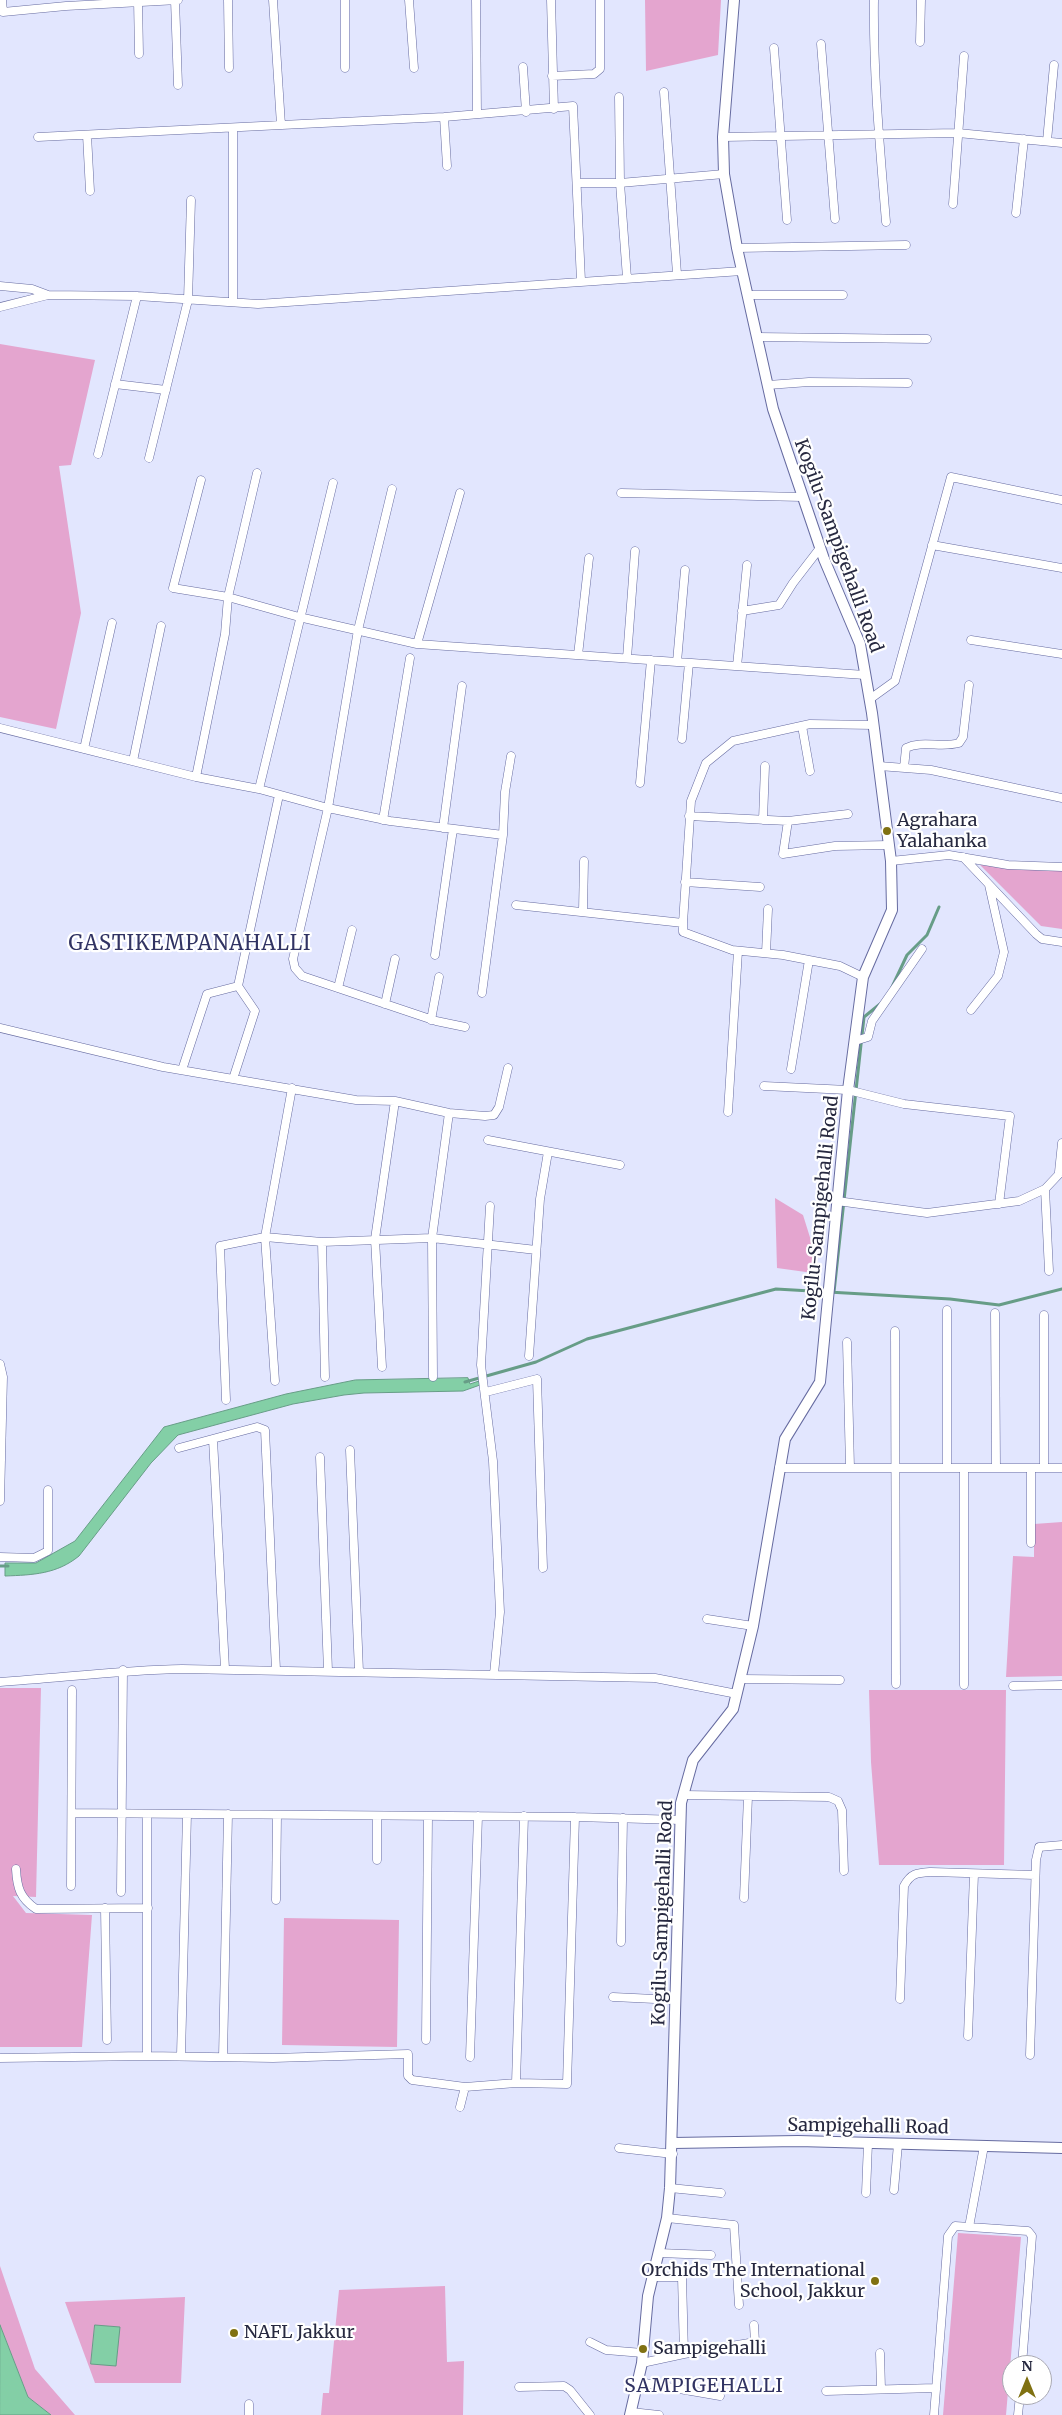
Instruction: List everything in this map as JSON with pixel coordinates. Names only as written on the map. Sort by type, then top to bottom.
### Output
[{"type":"street","points":[[2,0],[3,12],[138,1],[176,0],[178,85]]},
{"type":"street","points":[[228,0],[229,68]]},
{"type":"street","points":[[273,0],[280,125]]},
{"type":"street","points":[[345,0],[345,68]]},
{"type":"street","points":[[409,0],[414,68]]},
{"type":"street","points":[[476,0],[477,114]]},
{"type":"street","points":[[551,0],[554,109]]},
{"type":"street","points":[[552,76],[594,74],[600,69],[600,0]]},
{"type":"street","name":"Kogilu-Sampigehalli Road","points":[[631,2413],[643,2358],[648,2296],[667,2218],[670,2188],[673,2149],[680,1820],[683,1795],[693,1760],[733,1708],[753,1626],[785,1439],[820,1382],[848,1090],[863,978],[892,910],[891,862],[874,725],[860,644],[820,548],[773,409],[737,248],[724,174],[723,137],[734,0]]},
{"type":"street","points":[[874,0],[878,134],[886,222]]},
{"type":"street","points":[[920,42],[921,0]]},
{"type":"street","points":[[138,1],[139,54]]},
{"type":"street","points":[[821,44],[835,219]]},
{"type":"street","points":[[774,48],[787,220]]},
{"type":"street","points":[[953,204],[964,56]]},
{"type":"street","points":[[1047,141],[1054,64]]},
{"type":"street","points":[[523,67],[526,112]]},
{"type":"street","points":[[664,92],[677,274]]},
{"type":"street","points":[[619,97],[620,182],[627,278]]},
{"type":"street","points":[[38,137],[444,117],[526,112],[572,106],[577,182],[580,281]]},
{"type":"street","points":[[444,117],[447,166]]},
{"type":"street","points":[[233,128],[233,302]]},
{"type":"street","points":[[723,137],[958,133],[1062,143]]},
{"type":"street","points":[[87,135],[90,191]]},
{"type":"street","points":[[1016,213],[1024,139]]},
{"type":"street","points":[[577,182],[620,182],[724,174]]},
{"type":"street","points":[[149,458],[188,300],[191,200]]},
{"type":"street","points":[[737,248],[906,246]]},
{"type":"street","points":[[0,307],[48,295],[137,296],[258,304],[742,271]]},
{"type":"street","points":[[0,286],[32,289],[48,295]]},
{"type":"street","points":[[748,295],[843,295]]},
{"type":"street","points":[[98,454],[137,296]]},
{"type":"street","points":[[757,336],[927,340]]},
{"type":"street","points":[[768,385],[809,382],[908,383]]},
{"type":"street","points":[[115,384],[166,390]]},
{"type":"street","points":[[196,777],[225,634],[228,597],[257,473]]},
{"type":"street","points":[[870,700],[895,681],[951,477],[1062,500]]},
{"type":"street","points":[[201,480],[173,588],[228,597],[417,644],[865,675]]},
{"type":"street","points":[[259,789],[299,616],[333,482]]},
{"type":"street","points":[[392,489],[358,630],[328,808],[293,959],[295,968],[302,976],[432,1020],[465,1027]]},
{"type":"street","points":[[621,493],[802,497]]},
{"type":"street","points":[[417,644],[460,494]]},
{"type":"street","points":[[932,545],[1062,568]]},
{"type":"street","points":[[742,611],[779,605],[820,548]]},
{"type":"street","points":[[628,658],[635,552]]},
{"type":"street","points":[[578,655],[588,558]]},
{"type":"street","points":[[737,666],[747,565]]},
{"type":"street","points":[[677,662],[685,570]]},
{"type":"street","points":[[84,749],[112,623]]},
{"type":"street","points":[[133,761],[161,626]]},
{"type":"street","points":[[971,640],[1062,654]]},
{"type":"street","points":[[383,820],[410,658]]},
{"type":"street","points":[[640,783],[651,660]]},
{"type":"street","points":[[682,739],[689,663]]},
{"type":"street","points":[[904,768],[906,748],[914,744],[952,745],[959,743],[963,737],[969,685]]},
{"type":"street","points":[[442,828],[462,686]]},
{"type":"street","points":[[863,978],[840,966],[766,953],[738,951],[683,932],[683,923],[691,801],[706,763],[733,741],[802,726],[874,725]]},
{"type":"street","points":[[802,726],[810,770]]},
{"type":"street","points":[[0,728],[196,777],[259,789],[328,808],[383,820],[503,835]]},
{"type":"street","points":[[482,993],[503,835],[505,792],[511,756]]},
{"type":"street","points":[[763,820],[765,766]]},
{"type":"street","points":[[879,766],[931,770],[1062,798]]},
{"type":"street","points":[[233,1079],[255,1011],[238,986],[279,795]]},
{"type":"street","points":[[690,816],[788,820],[848,814]]},
{"type":"street","points":[[788,820],[783,854],[835,846],[889,846]]},
{"type":"street","points":[[435,956],[453,829]]},
{"type":"street","points":[[891,862],[949,855],[1008,865],[1062,867]]},
{"type":"street","points":[[963,857],[1036,934],[1042,939],[1062,942]]},
{"type":"street","points":[[583,911],[584,861]]},
{"type":"street","points":[[685,882],[760,887]]},
{"type":"street","points":[[971,1010],[998,976],[1004,952],[990,885]]},
{"type":"street","points":[[516,905],[683,923]]},
{"type":"street","points":[[766,953],[768,909]]},
{"type":"street","points":[[338,988],[352,930]]},
{"type":"street","points":[[855,1041],[868,1037],[872,1021],[922,949]]},
{"type":"street","points":[[728,1112],[738,951]]},
{"type":"street","points":[[385,1004],[395,959]]},
{"type":"street","points":[[791,1069],[809,960]]},
{"type":"street","points":[[432,1020],[439,977]]},
{"type":"street","points":[[182,1070],[207,994],[238,986]]},
{"type":"street","points":[[0,1028],[182,1070],[356,1100],[395,1101],[449,1113],[485,1116],[494,1115],[499,1106],[508,1068]]},
{"type":"street","points":[[764,1086],[848,1090],[904,1104],[1010,1116],[999,1204]]},
{"type":"street","points":[[275,1381],[265,1237],[292,1088]]},
{"type":"street","points":[[382,1367],[375,1239],[395,1101]]},
{"type":"street","points":[[433,1377],[432,1238],[449,1113]]},
{"type":"street","points":[[488,1140],[620,1165]]},
{"type":"street","points":[[837,1201],[927,1213],[1019,1201],[1045,1189],[1061,1172],[1062,1143]]},
{"type":"street","points":[[529,1356],[540,1199],[548,1152]]},
{"type":"street","points":[[1045,1189],[1049,1271]]},
{"type":"street","points":[[490,1206],[482,1365],[493,1461],[500,1612],[494,1674]]},
{"type":"street","points":[[226,1400],[220,1246],[265,1237],[322,1242],[432,1238],[536,1250]]},
{"type":"street","points":[[322,1242],[325,1377]]},
{"type":"street","points":[[947,1310],[948,1468]]},
{"type":"street","points":[[995,1312],[996,1468]]},
{"type":"street","points":[[1044,1315],[1044,1468]]},
{"type":"street","points":[[895,1331],[896,1684]]},
{"type":"street","points":[[848,1342],[850,1468]]},
{"type":"street","points":[[0,1364],[3,1377],[0,1502]]},
{"type":"street","points":[[486,1392],[537,1379],[543,1568]]},
{"type":"street","points":[[179,1448],[257,1427],[265,1430],[276,1670]]},
{"type":"street","points":[[213,1439],[225,1669]]},
{"type":"street","points":[[350,1450],[359,1672]]},
{"type":"street","points":[[320,1457],[328,1671]]},
{"type":"street","points":[[779,1468],[1062,1468]]},
{"type":"street","points":[[964,1468],[964,1685]]},
{"type":"street","points":[[1031,1468],[1031,1543]]},
{"type":"street","points":[[0,1557],[34,1558],[48,1551],[48,1490]]},
{"type":"street","points":[[707,1619],[753,1626]]},
{"type":"street","points":[[0,1682],[71,1677],[122,1670],[225,1669],[656,1678],[737,1694]]},
{"type":"street","points":[[121,1892],[122,1670]]},
{"type":"street","points":[[741,1679],[840,1680]]},
{"type":"street","points":[[1013,1686],[1062,1685]]},
{"type":"street","points":[[71,1886],[72,1690]]},
{"type":"street","points":[[683,1795],[829,1796],[838,1801],[842,1810],[844,1870]]},
{"type":"street","points":[[744,1898],[748,1796]]},
{"type":"street","points":[[72,1813],[524,1816],[680,1820]]},
{"type":"street","points":[[147,2056],[148,1814]]},
{"type":"street","points":[[180,2055],[187,1814]]},
{"type":"street","points":[[223,2057],[228,1814]]},
{"type":"street","points":[[276,1900],[277,1815]]},
{"type":"street","points":[[377,1860],[378,1816]]},
{"type":"street","points":[[426,2040],[428,1816]]},
{"type":"street","points":[[470,2057],[478,1816]]},
{"type":"street","points":[[516,2083],[524,1816]]},
{"type":"street","points":[[0,2058],[408,2054],[408,2076],[412,2080],[465,2087],[516,2083],[567,2084],[575,1817]]},
{"type":"street","points":[[621,1942],[623,1818]]},
{"type":"street","points":[[1030,2054],[1035,1875],[1039,1847],[1062,1844]]},
{"type":"street","points":[[16,1869],[17,1887],[24,1900],[36,1908],[148,1908]]},
{"type":"street","points":[[900,1999],[904,1886],[908,1877],[915,1873],[931,1872],[1035,1875]]},
{"type":"street","points":[[968,2036],[974,1874]]},
{"type":"street","points":[[105,1908],[106,2040]]},
{"type":"street","points":[[613,1997],[676,2000]]},
{"type":"street","points":[[460,2107],[465,2087]]},
{"type":"street","name":"Sampigehalli Road","points":[[673,2149],[798,2141],[1062,2148]]},
{"type":"street","points":[[866,2193],[868,2143]]},
{"type":"street","points":[[894,2190],[898,2144]]},
{"type":"street","points":[[969,2227],[984,2146]]},
{"type":"street","points":[[618,2148],[673,2149]]},
{"type":"street","points":[[670,2188],[721,2193]]},
{"type":"street","points":[[667,2218],[734,2225],[739,2305]]},
{"type":"street","points":[[934,2415],[948,2236],[956,2226],[1028,2231],[1032,2236],[1023,2355]]},
{"type":"street","points":[[659,2253],[711,2255]]},
{"type":"street","points":[[653,2277],[682,2277],[684,2354]]},
{"type":"street","points":[[590,2342],[606,2350],[643,2358],[684,2354],[755,2342],[754,2325]]},
{"type":"street","points":[[880,2353],[881,2389]]},
{"type":"street","points":[[639,2382],[720,2396]]},
{"type":"street","points":[[519,2388],[564,2386],[570,2390],[590,2415]]},
{"type":"street","points":[[826,2391],[935,2388]]},
{"type":"street","points":[[249,2404],[249,2415]]},
{"type":"street","points":[[631,2413],[660,2415]]},
{"type":"shaded area","points":[[645,0],[721,0],[718,55],[646,71]]},
{"type":"shaded area","points":[[0,344],[95,360],[71,465],[59,466],[81,613],[56,729],[0,717]]},
{"type":"shaded area","points":[[980,865],[1062,871],[1062,929],[1041,926]]},
{"type":"shaded area","points":[[775,1198],[803,1215],[813,1247],[813,1273],[777,1268]]},
{"type":"shaded area","points":[[468,1378],[470,1384],[479,1381],[480,1385],[463,1391],[344,1395],[293,1404],[178,1435],[151,1463],[79,1556],[62,1567],[53,1570],[35,1574],[5,1576],[5,1563],[36,1563],[75,1541],[164,1427],[286,1394],[355,1380]]},
{"type":"shaded area","points":[[1062,1522],[1062,1676],[1006,1677],[1013,1556],[1034,1557],[1034,1524]]},
{"type":"shaded area","points":[[0,1688],[41,1688],[36,1897],[13,1896],[26,1913],[92,1915],[82,2047],[0,2047]]},
{"type":"shaded area","points":[[869,1690],[1006,1690],[1004,1865],[879,1865],[871,1762]]},
{"type":"shaded area","points":[[284,1918],[399,1920],[397,2047],[282,2045]]},
{"type":"shaded area","points":[[958,2233],[1021,2237],[1011,2355],[1002,2355],[1002,2405],[1007,2405],[1006,2415],[943,2415]]},
{"type":"shaded area","points":[[0,2266],[35,2369],[75,2415],[51,2415],[28,2397],[0,2325]]},
{"type":"shaded area","points":[[445,2286],[447,2362],[464,2361],[463,2415],[321,2415],[323,2393],[329,2393],[339,2290]]},
{"type":"shaded area","points":[[185,2297],[181,2383],[95,2383],[65,2302]]},
{"type":"shaded area","points":[[0,2325],[28,2397],[51,2415],[0,2415]]},
{"type":"shaded area","points":[[95,2325],[120,2327],[116,2366],[91,2364]]},
{"type":"waterway","points":[[892,987],[907,955],[927,935],[939,907]]},
{"type":"waterway","points":[[834,1292],[864,1017],[880,1004]]},
{"type":"waterway","points":[[465,1382],[536,1362],[587,1339],[776,1289],[950,1299],[999,1305],[1062,1289]]},
{"type":"waterway","points":[[0,1566],[8,1566]]},
{"type":"place","name":"Agrahara Yalahanka","points":[[887,831]]},
{"type":"place","name":"Orchids The International School, Jakkur","points":[[875,2281]]},
{"type":"place","name":"NAFL Jakkur","points":[[234,2333]]},
{"type":"place","name":"Sampigehalli","points":[[643,2349]]},
{"type":"district","name":"GASTIKEMPANAHALLI","points":[[190,944]]},
{"type":"district","name":"SAMPIGEHALLI","points":[[704,2387]]}]
